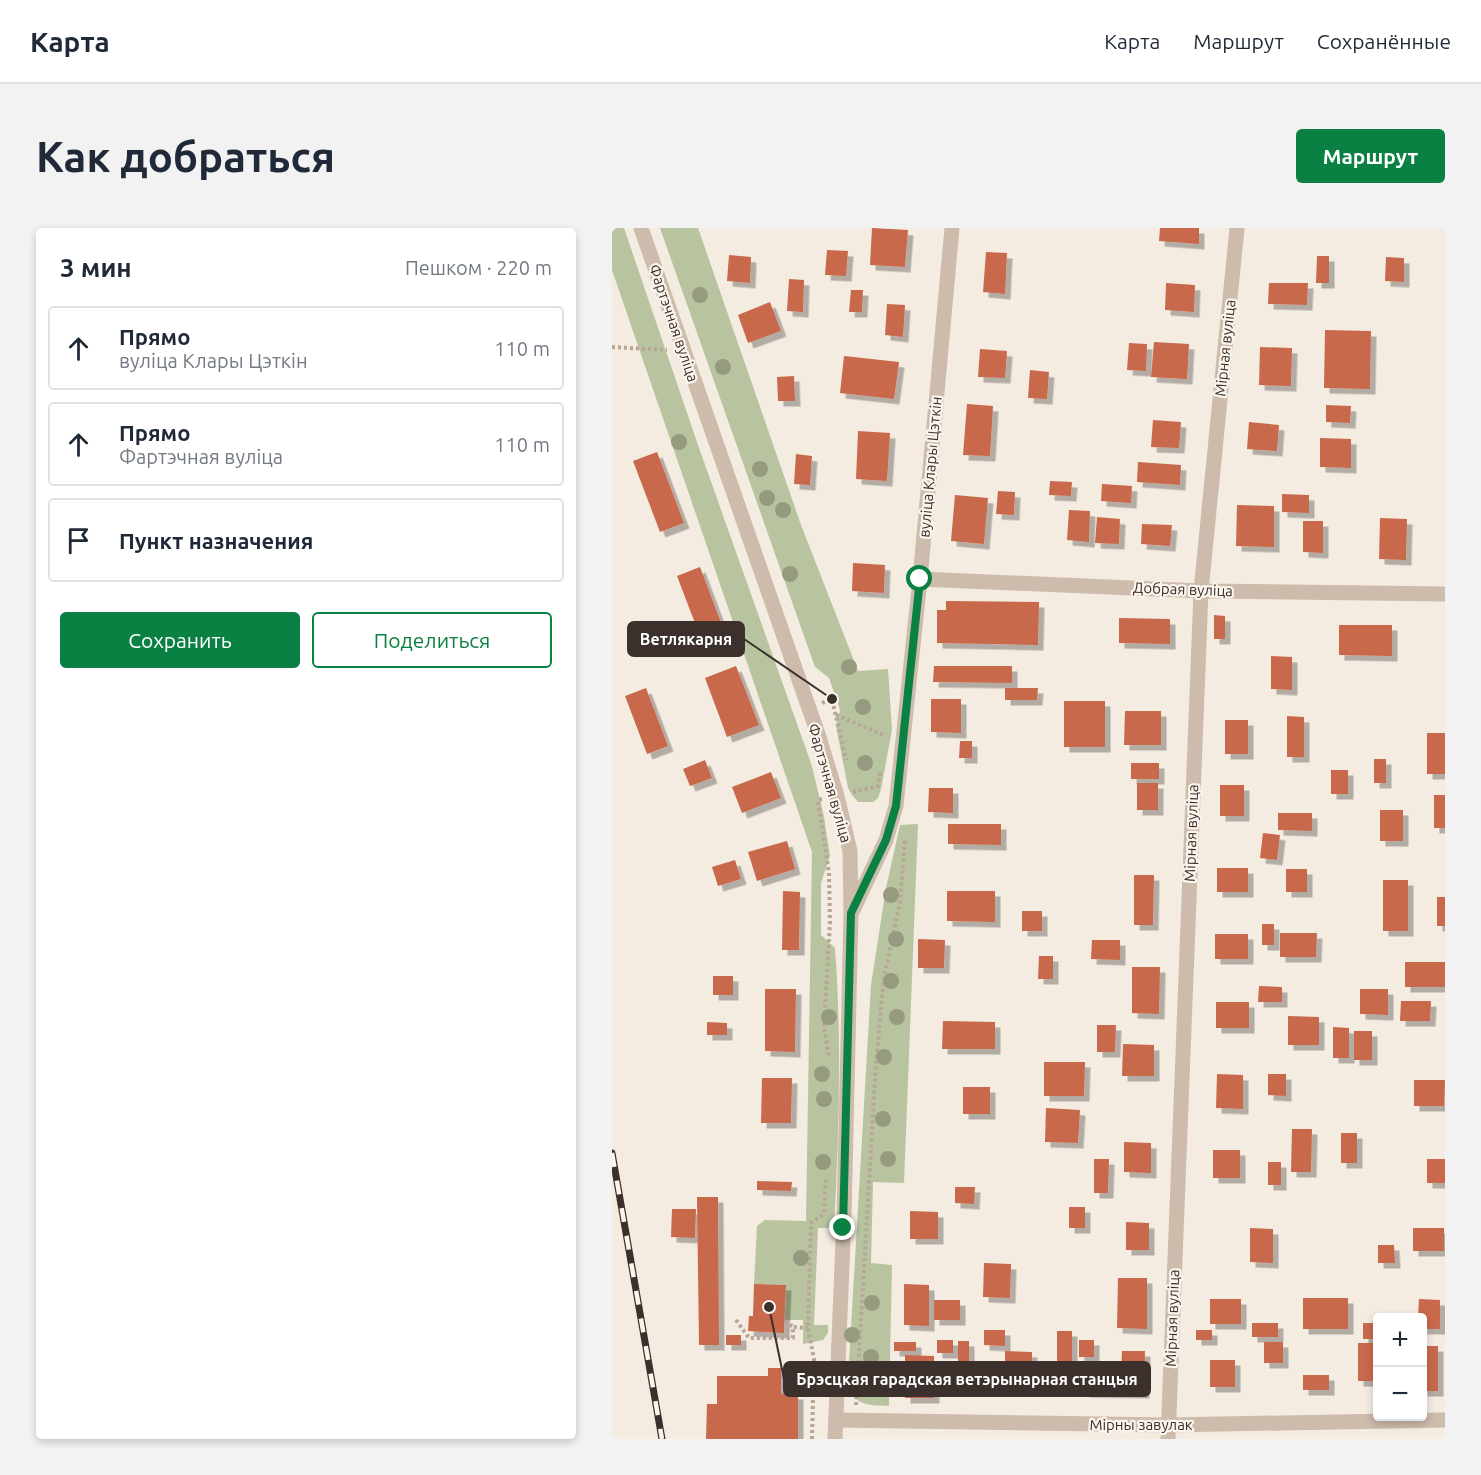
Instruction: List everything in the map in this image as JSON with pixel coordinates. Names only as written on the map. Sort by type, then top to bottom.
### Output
[{"type":"street","name":"Фартэчная вуліца","points":[[641,228],[818,734],[837,796],[850,851],[851,913],[835,1439]]},
{"type":"street","name":"вуліца Клары Цэткін","points":[[851,913],[886,840],[896,806],[920,579],[952,228]]},
{"type":"street","name":"Мірная вуліца","points":[[1168,1432],[1201,591],[1237,228]]},
{"type":"street","name":"Добрая вуліца","points":[[920,579],[1201,591],[1445,594]]},
{"type":"street","name":"Мірны завулак","points":[[837,1420],[1168,1432],[1445,1420]]},
{"type":"path","points":[[612,347],[683,351]]},
{"type":"path","points":[[832,699],[848,770]]},
{"type":"path","points":[[836,715],[886,736],[885,746]]},
{"type":"path","points":[[829,1059],[824,1028],[830,922],[829,873],[818,800],[878,786],[881,766]]},
{"type":"path","points":[[851,781],[853,792]]},
{"type":"path","points":[[856,1420],[876,1063],[884,977],[900,902],[906,837]]},
{"type":"path","points":[[812,1439],[814,1359],[808,1328],[811,1223],[824,1215],[826,1170]]},
{"type":"path","points":[[736,1320],[749,1338],[793,1338],[793,1327]]},
{"type":"path","points":[[785,1321],[793,1327],[808,1328]]},
{"type":"green space","points":[[612,228],[624,228],[812,766],[824,817],[830,856],[821,883],[821,935],[835,948],[839,1053],[837,1158],[834,1228],[818,1228],[814,1325],[828,1325],[828,1333],[823,1340],[803,1344],[803,1320],[785,1320],[786,1285],[754,1284],[757,1226],[765,1220],[806,1221],[812,852],[612,270]]},
{"type":"green space","points":[[660,228],[698,228],[801,525],[858,671],[888,669],[892,730],[881,789],[878,798],[873,802],[858,802],[848,788],[836,726],[840,710],[829,678],[815,667]]},
{"type":"green space","points":[[918,824],[904,1183],[873,1182],[871,1263],[892,1265],[889,1406],[873,1405],[857,1399],[850,1388],[848,1379],[871,985],[886,888],[900,825]]},
{"type":"building","points":[[872,228],[908,230],[905,267],[870,265]]},
{"type":"building","points":[[1160,228],[1199,228],[1199,244],[1159,241]]},
{"type":"building","points":[[827,250],[848,251],[846,276],[825,275]]},
{"type":"building","points":[[986,252],[1007,253],[1005,294],[983,292]]},
{"type":"building","points":[[729,255],[751,257],[750,283],[727,281]]},
{"type":"building","points":[[1317,256],[1329,256],[1329,283],[1316,283]]},
{"type":"building","points":[[1386,257],[1404,258],[1404,282],[1385,281]]},
{"type":"building","points":[[789,279],[804,280],[803,312],[787,311]]},
{"type":"building","points":[[1166,283],[1195,285],[1194,312],[1165,310]]},
{"type":"building","points":[[1269,283],[1308,283],[1307,305],[1268,304]]},
{"type":"building","points":[[851,290],[863,290],[862,312],[849,312]]},
{"type":"building","points":[[770,302],[781,331],[748,343],[738,315]]},
{"type":"building","points":[[887,304],[905,305],[903,337],[885,335]]},
{"type":"building","points":[[1325,330],[1371,331],[1370,389],[1324,388]]},
{"type":"building","points":[[1154,342],[1189,344],[1187,379],[1151,377]]},
{"type":"building","points":[[1129,343],[1147,344],[1146,371],[1127,370]]},
{"type":"building","points":[[1260,347],[1292,348],[1291,386],[1259,385]]},
{"type":"building","points":[[980,349],[1007,351],[1005,378],[978,377]]},
{"type":"building","points":[[844,356],[899,362],[894,399],[840,393]]},
{"type":"building","points":[[1030,370],[1049,372],[1047,399],[1028,398]]},
{"type":"building","points":[[794,376],[795,401],[778,401],[777,377]]},
{"type":"building","points":[[967,404],[993,406],[990,456],[963,455]]},
{"type":"building","points":[[1326,405],[1351,406],[1350,423],[1326,422]]},
{"type":"building","points":[[1153,420],[1181,422],[1179,448],[1151,447]]},
{"type":"building","points":[[1249,422],[1279,425],[1277,451],[1247,449]]},
{"type":"building","points":[[858,431],[890,433],[887,481],[856,479]]},
{"type":"building","points":[[1320,438],[1351,439],[1351,468],[1320,467]]},
{"type":"building","points":[[657,452],[684,523],[660,532],[633,461]]},
{"type":"building","points":[[796,454],[812,456],[810,485],[794,484]]},
{"type":"building","points":[[1138,462],[1181,465],[1180,485],[1137,482]]},
{"type":"building","points":[[1050,481],[1072,482],[1071,496],[1049,495]]},
{"type":"building","points":[[1102,484],[1132,486],[1131,503],[1101,501]]},
{"type":"building","points":[[998,491],[1015,492],[1014,515],[996,514]]},
{"type":"building","points":[[1282,494],[1309,495],[1309,513],[1282,512]]},
{"type":"building","points":[[955,495],[988,498],[984,544],[951,541]]},
{"type":"building","points":[[1237,505],[1274,506],[1274,547],[1236,546]]},
{"type":"building","points":[[1069,510],[1090,511],[1089,542],[1067,540]]},
{"type":"building","points":[[1097,517],[1120,519],[1119,544],[1095,543]]},
{"type":"building","points":[[1380,518],[1407,519],[1406,560],[1379,559]]},
{"type":"building","points":[[1303,521],[1323,521],[1323,553],[1303,552]]},
{"type":"building","points":[[1142,524],[1172,525],[1170,546],[1141,544]]},
{"type":"building","points":[[853,563],[885,565],[884,593],[852,591]]},
{"type":"building","points":[[700,567],[729,644],[706,652],[677,576]]},
{"type":"building","points":[[946,601],[1039,602],[1038,645],[937,643],[937,610],[946,610]]},
{"type":"building","points":[[1214,615],[1225,616],[1225,639],[1214,639]]},
{"type":"building","points":[[1119,618],[1170,619],[1170,644],[1119,643]]},
{"type":"building","points":[[1339,625],[1392,625],[1392,656],[1339,655]]},
{"type":"building","points":[[1271,656],[1292,657],[1292,690],[1271,689]]},
{"type":"building","points":[[736,666],[759,725],[727,737],[705,678]]},
{"type":"building","points":[[934,666],[1012,666],[1012,683],[933,682]]},
{"type":"building","points":[[646,688],[668,746],[647,754],[625,696]]},
{"type":"building","points":[[1005,688],[1038,688],[1037,700],[1005,700]]},
{"type":"building","points":[[931,699],[961,699],[961,733],[931,732]]},
{"type":"building","points":[[1064,701],[1105,701],[1105,747],[1064,747]]},
{"type":"building","points":[[1125,711],[1161,711],[1161,745],[1124,745]]},
{"type":"building","points":[[1287,716],[1304,717],[1304,757],[1287,757]]},
{"type":"building","points":[[1225,720],[1248,720],[1248,754],[1225,754]]},
{"type":"building","points":[[1427,733],[1445,733],[1445,774],[1427,774]]},
{"type":"building","points":[[960,741],[972,741],[972,758],[959,758]]},
{"type":"building","points":[[1374,759],[1386,759],[1386,783],[1374,783]]},
{"type":"building","points":[[705,760],[712,778],[690,786],[683,769]]},
{"type":"building","points":[[1131,763],[1159,763],[1159,779],[1131,779]]},
{"type":"building","points":[[1331,770],[1348,770],[1348,794],[1331,794]]},
{"type":"building","points":[[771,772],[781,798],[742,813],[732,787]]},
{"type":"building","points":[[1137,783],[1158,783],[1158,810],[1137,810]]},
{"type":"building","points":[[1220,785],[1244,785],[1244,816],[1220,816]]},
{"type":"building","points":[[929,788],[953,788],[953,813],[928,812]]},
{"type":"building","points":[[1434,795],[1445,795],[1445,828],[1434,828]]},
{"type":"building","points":[[1380,810],[1403,810],[1403,841],[1380,841]]},
{"type":"building","points":[[1278,813],[1312,813],[1312,831],[1278,830]]},
{"type":"building","points":[[948,824],[1001,824],[1001,845],[948,844]]},
{"type":"building","points":[[1263,833],[1280,835],[1277,860],[1260,858]]},
{"type":"building","points":[[787,841],[795,869],[757,881],[748,852]]},
{"type":"building","points":[[735,860],[741,879],[718,886],[712,867]]},
{"type":"building","points":[[1217,868],[1248,868],[1248,892],[1217,892]]},
{"type":"building","points":[[1286,869],[1307,869],[1307,892],[1286,892]]},
{"type":"building","points":[[1134,875],[1154,875],[1153,925],[1134,925]]},
{"type":"building","points":[[1383,880],[1408,880],[1408,931],[1383,931]]},
{"type":"building","points":[[783,891],[800,892],[799,950],[782,950]]},
{"type":"building","points":[[947,891],[995,891],[995,922],[947,921]]},
{"type":"building","points":[[1437,897],[1445,897],[1445,926],[1437,926]]},
{"type":"building","points":[[1022,911],[1042,911],[1042,931],[1022,931]]},
{"type":"building","points":[[1262,924],[1274,924],[1274,945],[1262,945]]},
{"type":"building","points":[[1280,933],[1317,933],[1316,957],[1280,957]]},
{"type":"building","points":[[1215,934],[1248,934],[1248,959],[1215,959]]},
{"type":"building","points":[[918,939],[945,940],[944,968],[918,968]]},
{"type":"building","points":[[1092,940],[1120,940],[1120,960],[1091,959]]},
{"type":"building","points":[[1039,956],[1053,956],[1053,979],[1038,979]]},
{"type":"building","points":[[1405,962],[1445,962],[1445,987],[1405,987]]},
{"type":"building","points":[[1132,967],[1160,967],[1159,1014],[1132,1013]]},
{"type":"building","points":[[713,976],[733,976],[733,995],[713,995]]},
{"type":"building","points":[[1259,986],[1282,987],[1282,1002],[1258,1002]]},
{"type":"building","points":[[765,989],[796,989],[795,1052],[765,1051]]},
{"type":"building","points":[[1360,989],[1388,989],[1388,1015],[1360,1014]]},
{"type":"building","points":[[1401,1001],[1431,1001],[1430,1021],[1400,1021]]},
{"type":"building","points":[[1216,1002],[1249,1002],[1249,1028],[1216,1028]]},
{"type":"building","points":[[1288,1016],[1319,1017],[1319,1045],[1288,1045]]},
{"type":"building","points":[[943,1021],[995,1022],[995,1049],[942,1049]]},
{"type":"building","points":[[707,1022],[727,1023],[727,1035],[707,1035]]},
{"type":"building","points":[[1097,1025],[1116,1025],[1115,1052],[1097,1052]]},
{"type":"building","points":[[1333,1027],[1349,1028],[1349,1058],[1333,1058]]},
{"type":"building","points":[[1354,1031],[1372,1031],[1372,1060],[1354,1060]]},
{"type":"building","points":[[1123,1044],[1154,1045],[1154,1076],[1122,1076]]},
{"type":"building","points":[[1044,1062],[1085,1062],[1084,1096],[1044,1096]]},
{"type":"building","points":[[1217,1074],[1243,1075],[1243,1109],[1216,1108]]},
{"type":"building","points":[[1268,1074],[1286,1074],[1286,1096],[1268,1095]]},
{"type":"building","points":[[762,1078],[792,1078],[791,1123],[761,1123]]},
{"type":"building","points":[[1414,1080],[1445,1080],[1444,1106],[1414,1106]]},
{"type":"building","points":[[963,1087],[990,1087],[990,1114],[963,1114]]},
{"type":"building","points":[[1046,1108],[1080,1110],[1078,1143],[1045,1142]]},
{"type":"building","points":[[1292,1129],[1312,1129],[1311,1172],[1291,1172]]},
{"type":"building","points":[[1341,1133],[1357,1133],[1357,1163],[1341,1163]]},
{"type":"building","points":[[1124,1142],[1151,1143],[1151,1173],[1124,1172]]},
{"type":"building","points":[[1213,1150],[1240,1150],[1240,1178],[1213,1178]]},
{"type":"building","points":[[1094,1159],[1109,1159],[1108,1193],[1094,1193]]},
{"type":"building","points":[[1427,1159],[1445,1159],[1445,1183],[1427,1183]]},
{"type":"building","points":[[1268,1162],[1281,1162],[1281,1185],[1268,1185]]},
{"type":"building","points":[[757,1181],[792,1182],[791,1191],[757,1190]]},
{"type":"building","points":[[955,1187],[975,1187],[974,1204],[955,1203]]},
{"type":"building","points":[[697,1197],[718,1197],[719,1345],[699,1345]]},
{"type":"building","points":[[1069,1207],[1085,1207],[1085,1228],[1069,1228]]},
{"type":"building","points":[[672,1209],[696,1209],[695,1238],[671,1237]]},
{"type":"building","points":[[910,1211],[938,1212],[938,1239],[910,1239]]},
{"type":"building","points":[[1126,1222],[1149,1223],[1149,1250],[1126,1250]]},
{"type":"building","points":[[1250,1228],[1273,1229],[1273,1263],[1250,1262]]},
{"type":"building","points":[[1413,1228],[1444,1228],[1444,1251],[1413,1251]]},
{"type":"building","points":[[1378,1245],[1394,1245],[1395,1263],[1378,1263]]},
{"type":"building","points":[[984,1263],[1011,1264],[1010,1298],[983,1297]]},
{"type":"building","points":[[1118,1278],[1147,1278],[1147,1329],[1117,1328]]},
{"type":"building","points":[[754,1284],[786,1285],[784,1333],[748,1331],[749,1316],[753,1316]]},
{"type":"building","points":[[904,1284],[929,1285],[929,1326],[904,1325]]},
{"type":"building","points":[[1303,1298],[1348,1298],[1348,1329],[1303,1329]]},
{"type":"building","points":[[1210,1299],[1241,1299],[1241,1324],[1210,1324]]},
{"type":"building","points":[[1419,1299],[1440,1300],[1440,1329],[1427,1329],[1427,1313],[1418,1313]]},
{"type":"building","points":[[934,1300],[960,1300],[960,1320],[934,1320]]},
{"type":"building","points":[[1252,1323],[1278,1323],[1278,1337],[1252,1337]]},
{"type":"building","points":[[1363,1323],[1373,1323],[1373,1339],[1363,1339]]},
{"type":"building","points":[[984,1330],[1005,1330],[1005,1346],[984,1345]]},
{"type":"building","points":[[1196,1330],[1212,1330],[1212,1340],[1196,1340]]},
{"type":"building","points":[[1057,1331],[1072,1331],[1072,1362],[1057,1362]]},
{"type":"building","points":[[726,1335],[741,1335],[741,1345],[726,1345]]},
{"type":"building","points":[[937,1340],[953,1340],[953,1353],[937,1353]]},
{"type":"building","points":[[1079,1340],[1094,1340],[1094,1357],[1079,1357]]},
{"type":"building","points":[[958,1341],[969,1341],[969,1365],[958,1365]]},
{"type":"building","points":[[894,1342],[916,1342],[916,1351],[894,1351]]},
{"type":"building","points":[[1264,1342],[1283,1342],[1283,1363],[1264,1363]]},
{"type":"building","points":[[1358,1343],[1373,1343],[1373,1381],[1358,1381]]},
{"type":"building","points":[[1427,1346],[1438,1346],[1438,1391],[1427,1391]]},
{"type":"building","points":[[1005,1351],[1032,1352],[1032,1391],[1005,1391]]},
{"type":"building","points":[[1122,1351],[1145,1351],[1144,1393],[1084,1392],[1084,1371],[1121,1372]]},
{"type":"building","points":[[905,1355],[934,1356],[934,1398],[905,1398]]},
{"type":"building","points":[[1210,1360],[1235,1360],[1235,1387],[1210,1387]]},
{"type":"building","points":[[768,1368],[781,1368],[781,1394],[798,1394],[798,1439],[706,1439],[707,1404],[717,1404],[717,1376],[768,1376]]},
{"type":"building","points":[[1303,1375],[1329,1375],[1329,1390],[1303,1390]]},
{"type":"railway","points":[[612,1153],[662,1439]]},
{"type":"place","name":"Ветлякарня","points":[[832,699]]},
{"type":"place","name":"Брэсцкая гарадская ветэрынарная станцыя","points":[[769,1307]]},
{"type":"route","points":[[843,1228],[851,913],[886,840],[896,806],[920,579]]}]
